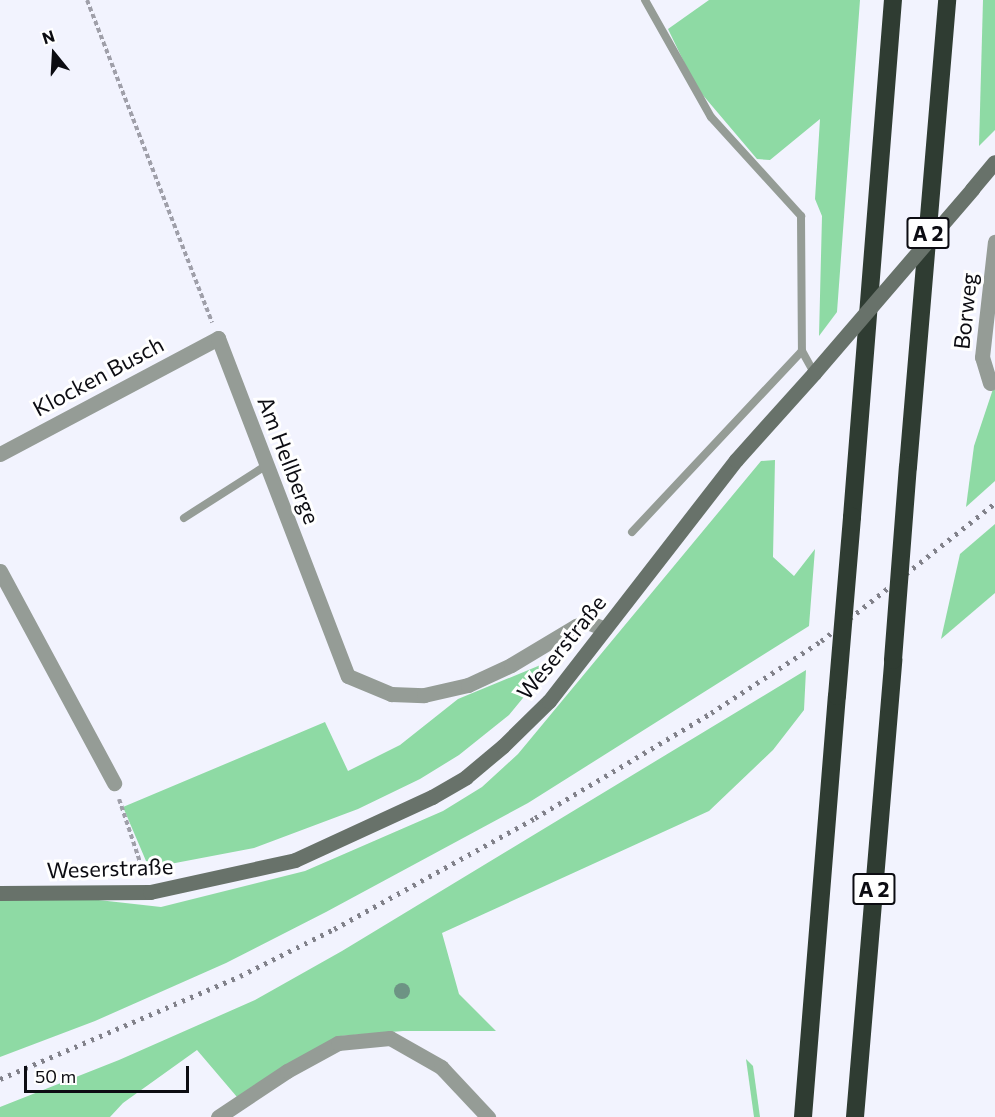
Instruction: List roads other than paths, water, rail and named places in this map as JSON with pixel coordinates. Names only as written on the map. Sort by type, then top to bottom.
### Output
[{"type":"highway","name":"A 2","points":[[802,1117],[893,0]]},
{"type":"highway","name":"A 2","points":[[855,1117],[947,0]]},
{"type":"street","name":"Weserstraße","points":[[0,893],[150,892],[295,860],[432,797],[466,777],[504,746],[549,701],[736,460],[994,166]]},
{"type":"street","name":"Borweg","points":[[990,383],[981,357],[995,242]]},
{"type":"street","name":"Klocken Busch","points":[[0,454],[218,338]]},
{"type":"street","name":"Am Hellberge","points":[[218,338],[348,676],[360,683],[391,694],[424,695],[490,675],[576,626],[587,622],[605,629]]},
{"type":"street","points":[[0,571],[114,783]]},
{"type":"street","points":[[218,1117],[287,1071],[338,1043],[390,1038],[441,1067],[488,1117]]},
{"type":"lane","points":[[645,0],[711,117],[801,216],[802,351],[814,373]]},
{"type":"lane","points":[[632,532],[802,351]]},
{"type":"lane","points":[[184,518],[267,465]]},
{"type":"railway","points":[[0,1079],[240,976],[334,929],[535,818],[711,713],[821,641],[995,503]]}]
